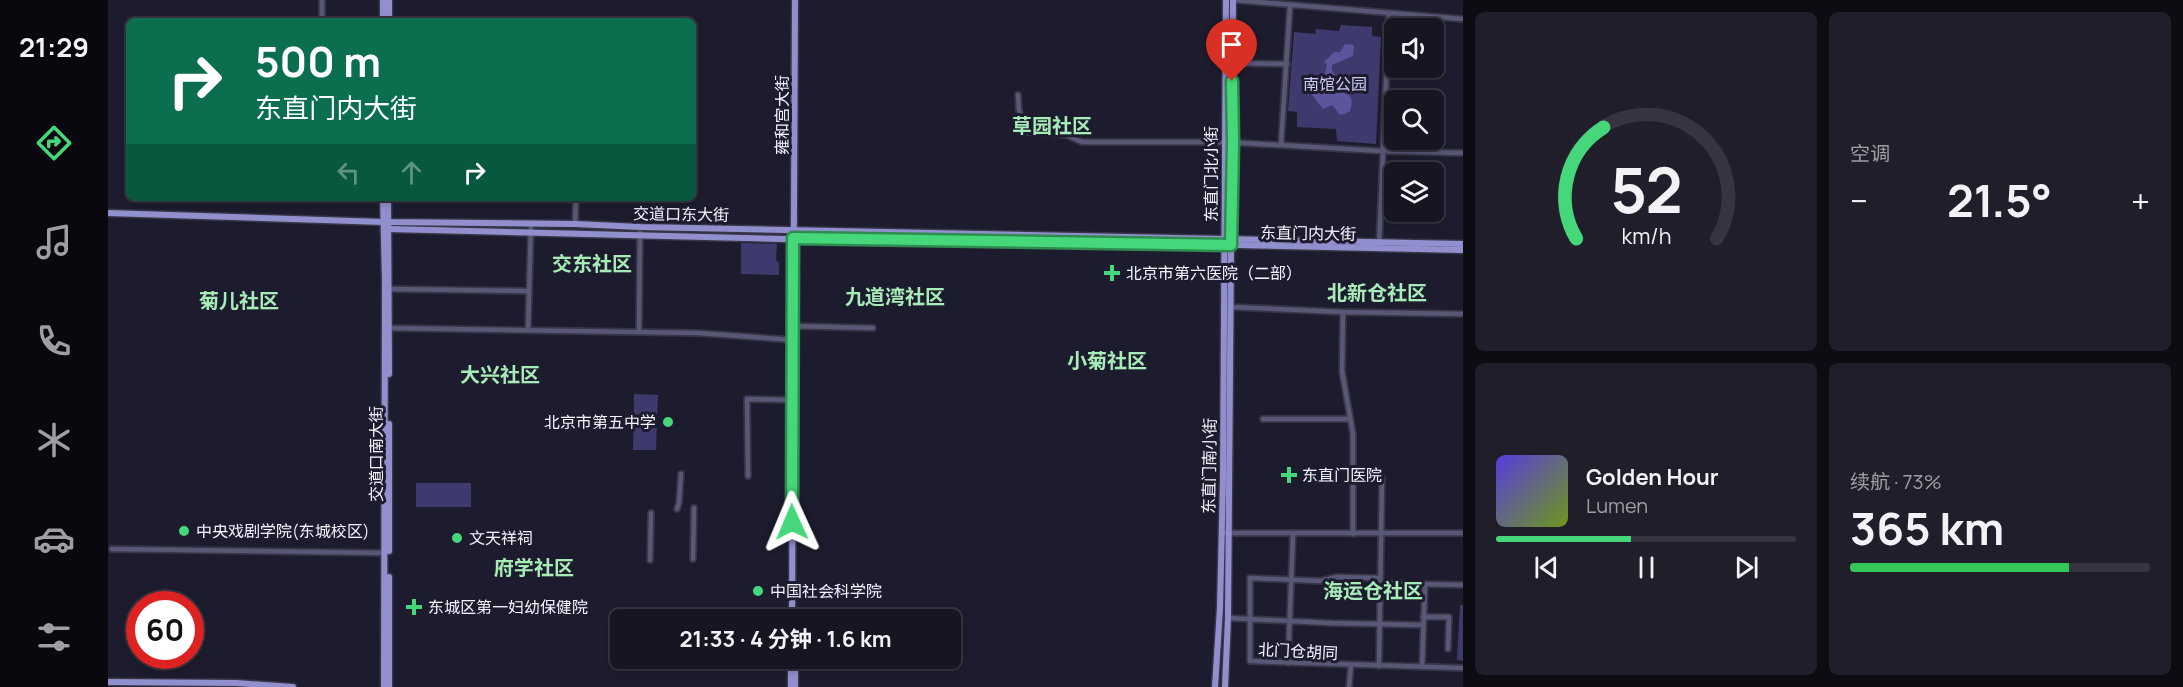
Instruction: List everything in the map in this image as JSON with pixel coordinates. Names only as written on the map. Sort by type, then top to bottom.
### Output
[{"type":"main road","points":[[383,0],[383,18]]},
{"type":"main road","points":[[389,0],[389,18]]},
{"type":"main road","name":"雍和宫大街","points":[[793,609],[795,0]]},
{"type":"main road","name":"东直门北小街","points":[[1226,0],[1225,142],[1228,242]]},
{"type":"main road","name":"东直门北小街","points":[[1228,242],[1233,142],[1233,0]]},
{"type":"main road","points":[[383,201],[386,224]]},
{"type":"main road","points":[[386,224],[388,201]]},
{"type":"main road","points":[[108,213],[386,224]]},
{"type":"main road","name":"交道口东大街","points":[[386,224],[575,224],[794,230]]},
{"type":"main road","name":"交道口东大街","points":[[386,224],[531,233],[793,238]]},
{"type":"main road","name":"交道口南大街","points":[[386,224],[390,289],[388,328]]},
{"type":"main road","name":"交道口南大街","points":[[384,687],[388,328],[386,224]]},
{"type":"main road","name":"东直门内大街","points":[[794,230],[1228,242],[1463,244]]},
{"type":"main road","name":"东直门内大街","points":[[793,238],[1228,242]]},
{"type":"main road","name":"东直门南小街","points":[[1215,687],[1224,533],[1231,307],[1228,242]]},
{"type":"main road","name":"东直门南小街","points":[[1225,687],[1228,618],[1224,533],[1228,242]]},
{"type":"main road","name":"东直门内大街","points":[[1379,245],[1463,250]]},
{"type":"main road","name":"交道口南大街","points":[[387,553],[389,687]]},
{"type":"main road","points":[[791,687],[792,669]]},
{"type":"main road","points":[[794,669],[795,687]]},
{"type":"main road","points":[[108,682],[293,687]]},
{"type":"street","points":[[322,0],[322,18]]},
{"type":"street","points":[[1233,0],[1463,19]]},
{"type":"street","points":[[1281,144],[1290,6]]},
{"type":"street","points":[[1379,245],[1389,14]]},
{"type":"street","points":[[1232,63],[1287,64]]},
{"type":"street","points":[[1017,95],[1025,132],[1066,135],[1082,142],[1233,142],[1382,151],[1463,153]]},
{"type":"street","points":[[575,224],[576,201]]},
{"type":"street","points":[[528,330],[531,225]]},
{"type":"street","points":[[639,332],[640,227]]},
{"type":"street","points":[[390,289],[529,291]]},
{"type":"street","points":[[1231,307],[1463,314]]},
{"type":"street","points":[[1343,312],[1342,371],[1353,434],[1353,534]]},
{"type":"street","points":[[793,326],[873,327]]},
{"type":"street","points":[[388,328],[698,333],[793,340]]},
{"type":"street","points":[[748,476],[747,399],[792,400]]},
{"type":"street","points":[[1263,419],[1349,419]]},
{"type":"street","points":[[676,509],[679,503],[681,474]]},
{"type":"street","points":[[1379,666],[1383,534],[1382,479]]},
{"type":"street","points":[[693,560],[694,508]]},
{"type":"street","points":[[650,560],[651,513]]},
{"type":"street","points":[[1224,533],[1463,533]]},
{"type":"street","points":[[1288,663],[1293,534]]},
{"type":"street","points":[[112,549],[387,553]]},
{"type":"street","name":"北门仓胡同","points":[[1463,585],[1382,583],[1377,578],[1336,576],[1321,581],[1250,578],[1250,661],[1463,668]]},
{"type":"street","points":[[1422,668],[1425,585]]},
{"type":"street","points":[[1423,617],[1449,617],[1448,650]]},
{"type":"street","points":[[1228,618],[1290,622],[1423,624]]},
{"type":"street","points":[[1349,687],[1351,665]]},
{"type":"green space","name":"南馆公园","points":[[1341,25],[1372,27],[1372,36],[1381,37],[1376,144],[1337,141],[1336,129],[1297,127],[1297,112],[1288,111],[1294,32],[1316,34],[1315,29],[1339,31]]},
{"type":"green space","points":[[741,243],[777,244],[776,260],[779,263],[779,275],[741,274]]},
{"type":"green space","points":[[634,394],[658,395],[656,450],[633,450]]},
{"type":"green space","points":[[416,483],[471,483],[471,507],[416,507]]},
{"type":"green space","points":[[1460,605],[1463,605],[1463,661],[1457,660]]},
{"type":"shaded area","points":[[1345,44],[1354,45],[1353,56],[1332,65],[1332,71],[1341,82],[1340,85],[1332,82],[1329,84],[1335,93],[1350,96],[1352,102],[1350,111],[1340,115],[1332,105],[1323,109],[1313,95],[1311,85],[1320,86],[1321,80],[1326,78],[1327,65],[1324,62],[1334,52],[1340,52]]},
{"type":"place","name":"北京市第六医院（二部）","points":[[1112,273]]},
{"type":"place","name":"北京市第五中学","points":[[668,422]]},
{"type":"place","name":"东直门医院","points":[[1289,475]]},
{"type":"place","name":"中央戏剧学院(东城校区)","points":[[184,531]]},
{"type":"place","name":"文天祥祠","points":[[457,538]]},
{"type":"place","name":"中国社会科学院","points":[[758,591]]},
{"type":"place","name":"东城区第一妇幼保健院","points":[[414,607]]},
{"type":"district","name":"草园社区","points":[[1052,126]]},
{"type":"district","name":"交东社区","points":[[592,264]]},
{"type":"district","name":"北新仓社区","points":[[1377,293]]},
{"type":"district","name":"九道湾社区","points":[[895,297]]},
{"type":"district","name":"菊儿社区","points":[[239,301]]},
{"type":"district","name":"小菊社区","points":[[1107,361]]},
{"type":"district","name":"大兴社区","points":[[500,375]]},
{"type":"district","name":"府学社区","points":[[534,568]]},
{"type":"district","name":"海运仓社区","points":[[1373,591]]},
{"type":"route","points":[[792,522],[793,238],[1231,245],[1232,81]]}]
